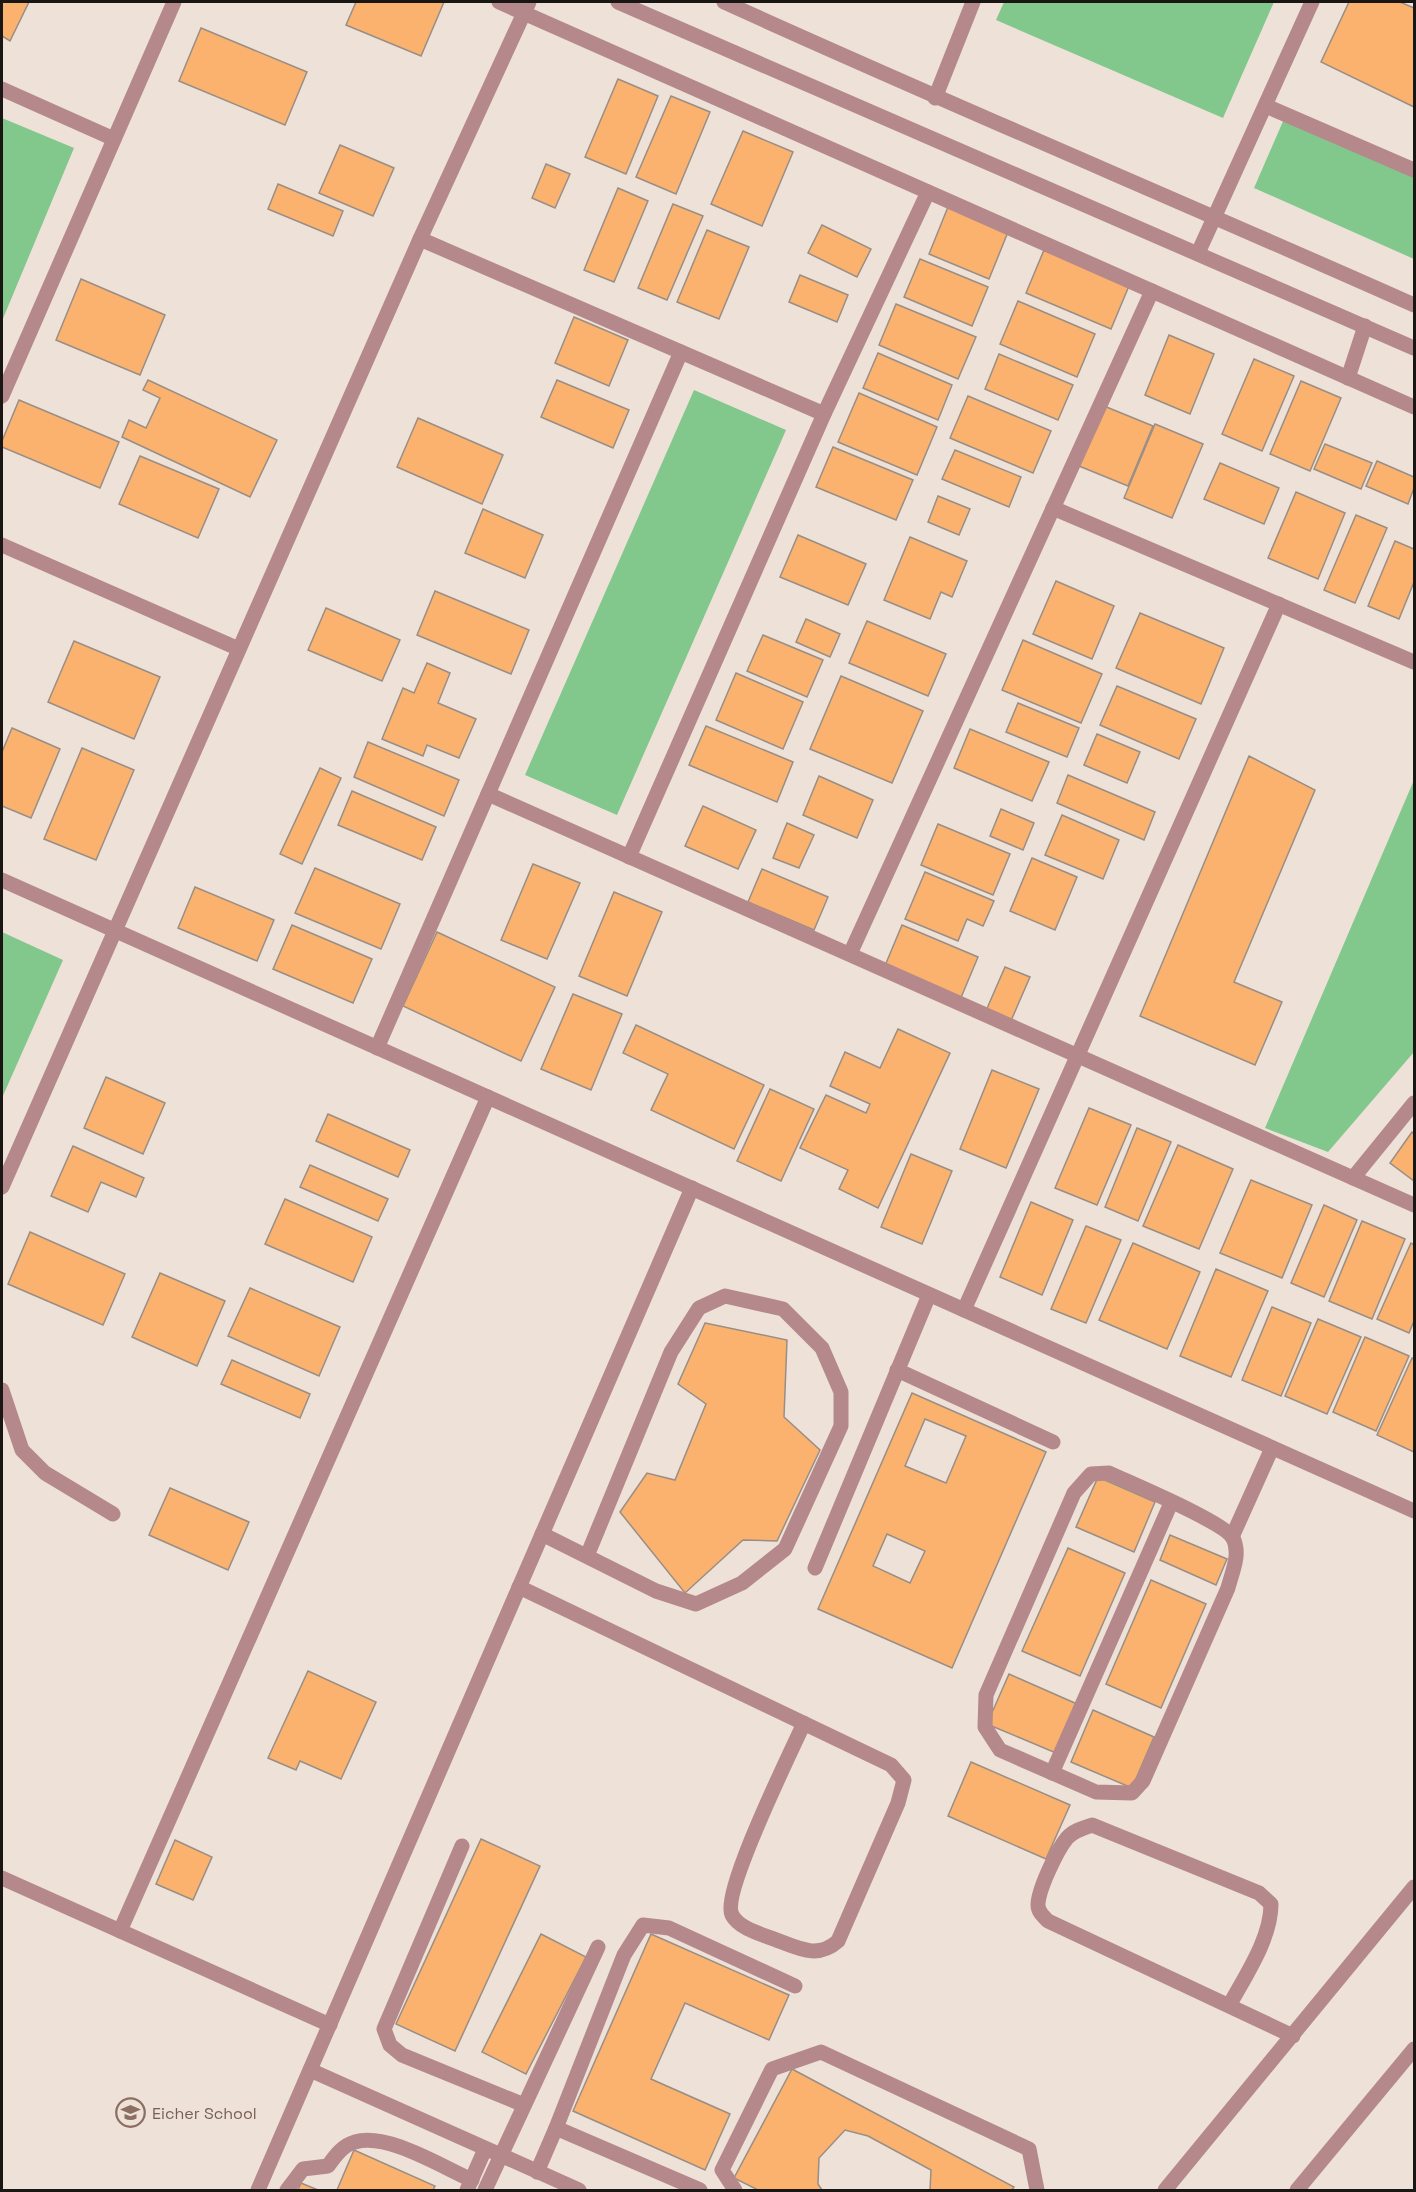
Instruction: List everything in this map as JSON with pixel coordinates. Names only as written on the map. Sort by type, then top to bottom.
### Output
[{"type":"street","points":[[2,396],[174,2]]},
{"type":"street","points":[[499,2],[526,7],[928,192],[1414,407]]},
{"type":"street","points":[[618,2],[1414,348]]},
{"type":"street","points":[[724,2],[935,98],[1214,216],[1414,305]]},
{"type":"street","points":[[935,98],[973,2]]},
{"type":"street","points":[[1198,253],[1312,2]]},
{"type":"street","points":[[2,1187],[420,239],[526,7]]},
{"type":"street","points":[[2,89],[114,139]]},
{"type":"street","points":[[1266,106],[1414,170]]},
{"type":"street","points":[[629,857],[824,414],[928,192]]},
{"type":"street","points":[[420,239],[824,414]]},
{"type":"street","points":[[850,954],[1152,291]]},
{"type":"street","points":[[1348,378],[1365,326]]},
{"type":"street","points":[[377,1048],[681,352]]},
{"type":"street","points":[[1053,508],[1414,662]]},
{"type":"street","points":[[2,544],[239,649]]},
{"type":"street","points":[[964,1310],[1279,604]]},
{"type":"street","points":[[488,794],[1414,1205]]},
{"type":"street","points":[[2,880],[1414,1511]]},
{"type":"street","points":[[120,1931],[488,1097]]},
{"type":"street","points":[[1353,1178],[1414,1103]]},
{"type":"street","points":[[258,2190],[692,1188]]},
{"type":"street","points":[[814,1569],[929,1295]]},
{"type":"street","points":[[542,1534],[656,1591],[696,1604],[742,1583],[785,1549],[841,1426],[841,1392],[822,1348],[783,1309],[725,1296],[699,1308],[671,1352],[587,1556]]},
{"type":"street","points":[[897,1370],[1053,1442]]},
{"type":"street","points":[[2,1390],[22,1450],[45,1473],[114,1514]]},
{"type":"street","points":[[1232,1537],[1272,1448]]},
{"type":"street","points":[[1109,1473],[1171,1503],[1213,1522],[1232,1537],[1237,1555],[1227,1588],[1143,1780],[1132,1793],[1096,1792],[1000,1750],[985,1727],[986,1695],[1074,1493],[1091,1474],[1109,1473]]},
{"type":"street","points":[[1052,1773],[1171,1503]]},
{"type":"street","points":[[519,1587],[804,1723],[891,1765],[904,1780],[898,1803],[838,1941],[828,1950],[816,1952],[793,1946],[743,1926],[732,1914],[730,1900],[738,1873],[804,1723]]},
{"type":"street","points":[[1229,2006],[1260,1944],[1271,1916],[1271,1904],[1259,1893],[1092,1825],[1076,1831],[1067,1838],[1041,1891],[1038,1905],[1048,1921],[1229,2006],[1293,2036]]},
{"type":"street","points":[[462,1846],[384,2029],[390,2045],[402,2055],[524,2105]]},
{"type":"street","points":[[2,1878],[330,2025]]},
{"type":"street","points":[[1165,2190],[1414,1887]]},
{"type":"street","points":[[537,2172],[624,1955],[643,1925],[669,1928],[795,1986]]},
{"type":"street","points":[[488,2189],[500,2155],[598,1947]]},
{"type":"street","points":[[1297,2190],[1414,2049]]},
{"type":"street","points":[[735,2190],[722,2170],[772,2069],[821,2052],[1029,2149],[1037,2190]]},
{"type":"street","points":[[310,2070],[579,2190]]},
{"type":"street","points":[[556,2128],[700,2190]]},
{"type":"street","points":[[287,2190],[303,2169],[328,2166],[341,2150],[353,2142],[369,2139],[385,2141],[470,2185],[485,2149]]},
{"type":"green space","points":[[1004,2],[1274,2],[1223,118],[996,20]]},
{"type":"green space","points":[[2,118],[74,148],[2,321]]},
{"type":"green space","points":[[1284,119],[1414,177],[1414,259],[1254,188]]},
{"type":"green space","points":[[694,390],[786,430],[617,815],[525,775]]},
{"type":"green space","points":[[1414,780],[1414,1052],[1328,1152],[1265,1128]]},
{"type":"green space","points":[[2,932],[63,960],[2,1098]]},
{"type":"building","points":[[2,2],[29,2],[10,41],[2,36]]},
{"type":"building","points":[[356,2],[444,2],[421,56],[346,25]]},
{"type":"building","points":[[1349,2],[1400,2],[1414,8],[1414,107],[1321,62]]},
{"type":"building","points":[[201,28],[307,72],[285,125],[179,81]]},
{"type":"building","points":[[618,79],[658,96],[626,174],[585,157]]},
{"type":"building","points":[[671,96],[710,112],[676,194],[636,177]]},
{"type":"building","points":[[743,131],[793,152],[762,226],[711,204]]},
{"type":"building","points":[[340,145],[394,168],[373,216],[319,193]]},
{"type":"building","points":[[546,164],[570,174],[555,208],[532,198]]},
{"type":"building","points":[[278,184],[343,211],[333,236],[268,209]]},
{"type":"building","points":[[618,188],[648,201],[614,282],[584,270]]},
{"type":"building","points":[[673,204],[703,216],[667,300],[638,288]]},
{"type":"building","points":[[948,207],[1008,232],[989,279],[929,254]]},
{"type":"building","points":[[822,225],[871,249],[857,277],[808,253]]},
{"type":"building","points":[[707,230],[749,247],[719,319],[677,302]]},
{"type":"building","points":[[1044,250],[1129,286],[1111,329],[1026,293]]},
{"type":"building","points":[[920,259],[988,287],[972,326],[904,297]]},
{"type":"building","points":[[800,275],[848,295],[837,322],[789,302]]},
{"type":"building","points":[[81,279],[165,315],[140,375],[56,340]]},
{"type":"building","points":[[1018,301],[1095,334],[1077,377],[1000,344]]},
{"type":"building","points":[[896,304],[976,337],[958,379],[879,345]]},
{"type":"building","points":[[574,317],[628,340],[609,386],[555,363]]},
{"type":"building","points":[[1169,335],[1214,354],[1190,414],[1145,395]]},
{"type":"building","points":[[878,353],[952,385],[938,420],[863,388]]},
{"type":"building","points":[[999,354],[1073,385],[1058,420],[985,389]]},
{"type":"building","points":[[1254,359],[1294,376],[1262,451],[1222,434]]},
{"type":"building","points":[[148,380],[277,440],[250,497],[122,437],[129,420],[146,428],[160,398],[143,390]]},
{"type":"building","points":[[557,380],[629,410],[613,448],[541,417]]},
{"type":"building","points":[[1301,381],[1341,398],[1310,471],[1270,454]]},
{"type":"building","points":[[859,393],[937,427],[917,475],[838,442]]},
{"type":"building","points":[[968,396],[1051,431],[1033,473],[950,438]]},
{"type":"building","points":[[19,400],[119,442],[100,488],[2,447],[2,441]]},
{"type":"building","points":[[1104,406],[1153,426],[1128,486],[1079,466]]},
{"type":"building","points":[[418,418],[503,455],[482,504],[397,467]]},
{"type":"building","points":[[1155,424],[1203,444],[1172,518],[1124,498]]},
{"type":"building","points":[[1325,444],[1372,463],[1361,489],[1314,469]]},
{"type":"building","points":[[833,447],[913,480],[896,520],[816,487]]},
{"type":"building","points":[[955,450],[1021,477],[1009,507],[942,479]]},
{"type":"building","points":[[140,456],[219,489],[198,538],[119,504]]},
{"type":"building","points":[[1377,461],[1414,477],[1414,488],[1408,504],[1366,486]]},
{"type":"building","points":[[1220,463],[1279,488],[1264,524],[1204,499]]},
{"type":"building","points":[[1296,492],[1345,513],[1318,579],[1268,558]]},
{"type":"building","points":[[938,496],[970,509],[959,535],[928,522]]},
{"type":"building","points":[[483,509],[543,535],[525,578],[465,553]]},
{"type":"building","points":[[1356,515],[1387,528],[1355,603],[1324,590]]},
{"type":"building","points":[[798,535],[866,564],[848,605],[780,577]]},
{"type":"building","points":[[910,537],[967,561],[952,597],[941,592],[930,619],[884,600]]},
{"type":"building","points":[[1395,541],[1414,549],[1414,582],[1399,619],[1368,606]]},
{"type":"building","points":[[1056,581],[1114,606],[1092,659],[1033,634]]},
{"type":"building","points":[[435,591],[529,630],[511,674],[417,635]]},
{"type":"building","points":[[326,608],[400,640],[382,681],[308,650]]},
{"type":"building","points":[[1140,613],[1224,648],[1201,704],[1116,668]]},
{"type":"building","points":[[806,619],[840,634],[830,657],[796,642]]},
{"type":"building","points":[[867,621],[946,654],[928,696],[849,663]]},
{"type":"building","points":[[763,635],[823,660],[807,697],[747,671]]},
{"type":"building","points":[[1023,640],[1102,674],[1081,723],[1002,690]]},
{"type":"building","points":[[74,641],[160,677],[134,739],[48,702]]},
{"type":"building","points":[[427,663],[450,673],[438,703],[476,719],[459,758],[427,745],[423,756],[382,739],[403,688],[414,693]]},
{"type":"building","points":[[736,673],[803,702],[783,749],[716,720]]},
{"type":"building","points":[[841,676],[923,711],[892,783],[810,749]]},
{"type":"building","points":[[1117,686],[1196,719],[1179,759],[1100,725]]},
{"type":"building","points":[[1018,703],[1079,728],[1067,757],[1006,732]]},
{"type":"building","points":[[706,726],[793,762],[777,802],[689,765]]},
{"type":"building","points":[[12,728],[60,749],[31,818],[2,806],[2,752]]},
{"type":"building","points":[[970,729],[1049,762],[1032,801],[954,768]]},
{"type":"building","points":[[1097,734],[1140,752],[1127,783],[1084,765]]},
{"type":"building","points":[[368,742],[459,780],[444,816],[354,777]]},
{"type":"building","points":[[82,748],[134,770],[96,860],[44,839]]},
{"type":"building","points":[[1249,756],[1315,790],[1234,982],[1282,1002],[1255,1065],[1140,1016]]},
{"type":"building","points":[[320,768],[341,778],[302,864],[280,854]]},
{"type":"building","points":[[1068,775],[1155,812],[1144,840],[1057,803]]},
{"type":"building","points":[[819,776],[873,800],[857,838],[803,815]]},
{"type":"building","points":[[352,791],[436,827],[422,860],[338,825]]},
{"type":"building","points":[[703,806],[756,830],[738,869],[685,846]]},
{"type":"building","points":[[1001,809],[1034,823],[1023,850],[990,836]]},
{"type":"building","points":[[1062,815],[1119,840],[1103,879],[1045,855]]},
{"type":"building","points":[[787,823],[814,835],[799,868],[773,858]]},
{"type":"building","points":[[938,824],[1010,854],[993,895],[921,865]]},
{"type":"building","points":[[1032,858],[1077,877],[1055,930],[1010,911]]},
{"type":"building","points":[[533,864],[580,883],[547,959],[501,940]]},
{"type":"building","points":[[315,868],[400,904],[381,949],[295,913]]},
{"type":"building","points":[[762,869],[828,897],[814,930],[748,902]]},
{"type":"building","points":[[925,872],[994,901],[983,926],[967,919],[958,941],[905,919]]},
{"type":"building","points":[[195,887],[274,920],[257,961],[178,928]]},
{"type":"building","points":[[614,892],[662,912],[627,996],[579,976]]},
{"type":"building","points":[[292,925],[372,959],[353,1003],[273,969]]},
{"type":"building","points":[[902,925],[978,957],[960,1000],[884,968]]},
{"type":"building","points":[[437,932],[555,987],[521,1061],[403,1006]]},
{"type":"building","points":[[1005,967],[1030,977],[1010,1023],[985,1013]]},
{"type":"building","points":[[573,994],[622,1014],[591,1090],[541,1069]]},
{"type":"building","points":[[636,1025],[764,1085],[734,1149],[651,1110],[668,1074],[623,1053]]},
{"type":"building","points":[[898,1029],[950,1053],[878,1208],[839,1189],[848,1170],[800,1148],[826,1095],[866,1113],[870,1104],[830,1086],[845,1052],[880,1068]]},
{"type":"building","points":[[992,1070],[1039,1089],[1006,1168],[960,1149]]},
{"type":"building","points":[[106,1077],[165,1103],[143,1154],[84,1128]]},
{"type":"building","points":[[770,1089],[814,1109],[781,1181],[737,1161]]},
{"type":"building","points":[[1089,1108],[1131,1125],[1097,1205],[1055,1188]]},
{"type":"building","points":[[328,1114],[410,1150],[398,1177],[316,1141]]},
{"type":"building","points":[[1137,1128],[1171,1142],[1138,1221],[1105,1207]]},
{"type":"building","points":[[1412,1132],[1414,1134],[1414,1181],[1390,1163]]},
{"type":"building","points":[[1178,1145],[1233,1169],[1199,1249],[1143,1226]]},
{"type":"building","points":[[73,1146],[144,1178],[136,1197],[101,1182],[88,1212],[51,1196]]},
{"type":"building","points":[[911,1154],[952,1171],[922,1244],[881,1227]]},
{"type":"building","points":[[310,1165],[388,1199],[378,1221],[300,1187]]},
{"type":"building","points":[[1251,1180],[1312,1205],[1282,1278],[1220,1253]]},
{"type":"building","points":[[285,1199],[372,1237],[353,1282],[265,1244]]},
{"type":"building","points":[[1031,1202],[1073,1220],[1042,1295],[1000,1277]]},
{"type":"building","points":[[1324,1205],[1357,1220],[1324,1297],[1291,1283]]},
{"type":"building","points":[[1362,1221],[1405,1239],[1372,1319],[1329,1301]]},
{"type":"building","points":[[1086,1226],[1121,1240],[1086,1323],[1051,1309]]},
{"type":"building","points":[[30,1232],[125,1274],[103,1325],[8,1284]]},
{"type":"building","points":[[1133,1243],[1200,1272],[1167,1349],[1099,1320]]},
{"type":"building","points":[[1411,1243],[1414,1245],[1414,1321],[1409,1333],[1377,1319]]},
{"type":"building","points":[[1216,1269],[1268,1291],[1231,1377],[1180,1356]]},
{"type":"building","points":[[160,1273],[225,1301],[197,1366],[132,1337]]},
{"type":"building","points":[[250,1288],[340,1327],[319,1376],[228,1336]]},
{"type":"building","points":[[1272,1307],[1311,1323],[1281,1396],[1242,1380]]},
{"type":"building","points":[[1318,1319],[1361,1337],[1327,1414],[1285,1396]]},
{"type":"building","points":[[705,1323],[787,1340],[784,1417],[820,1450],[777,1541],[743,1540],[685,1593],[620,1512],[647,1473],[675,1480],[706,1404],[678,1384]]},
{"type":"building","points":[[1365,1337],[1409,1356],[1376,1431],[1333,1412]]},
{"type":"building","points":[[1412,1358],[1414,1359],[1414,1452],[1377,1435]]},
{"type":"building","points":[[232,1360],[310,1394],[300,1418],[221,1384]]},
{"type":"building","points":[[912,1393],[1046,1452],[952,1668],[818,1609]],"holes":[[[925,1419],[966,1436],[946,1483],[905,1466]],[[887,1534],[925,1551],[910,1583],[873,1566]]]},
{"type":"building","points":[[1098,1477],[1155,1502],[1134,1552],[1076,1527]]},
{"type":"building","points":[[170,1488],[249,1522],[228,1570],[149,1535]]},
{"type":"building","points":[[1170,1535],[1227,1559],[1216,1585],[1160,1560]]},
{"type":"building","points":[[1068,1548],[1125,1573],[1080,1676],[1022,1651]]},
{"type":"building","points":[[1151,1580],[1206,1604],[1161,1708],[1106,1684]]},
{"type":"building","points":[[308,1671],[376,1702],[341,1779],[300,1761],[296,1770],[268,1758]]},
{"type":"building","points":[[1009,1674],[1077,1704],[1056,1753],[987,1724]]},
{"type":"building","points":[[1093,1710],[1154,1737],[1132,1788],[1071,1762]]},
{"type":"building","points":[[971,1762],[1070,1805],[1046,1859],[948,1816]]},
{"type":"building","points":[[481,1839],[540,1866],[455,2051],[396,2024]]},
{"type":"building","points":[[175,1840],[212,1857],[193,1900],[156,1884]]},
{"type":"building","points":[[541,1934],[586,1957],[526,2074],[482,2052]]},
{"type":"building","points":[[651,1934],[789,1995],[769,2040],[685,2003],[651,2079],[730,2114],[705,2170],[573,2111]]},
{"type":"building","points":[[792,2069],[1014,2187],[1012,2190],[930,2190],[931,2170],[868,2136],[845,2130],[819,2158],[818,2184],[822,2190],[758,2190],[734,2178]]},
{"type":"building","points":[[354,2150],[435,2186],[433,2190],[337,2190]]},
{"type":"building","points":[[301,2183],[318,2190],[298,2190]]},
{"type":"place","name":"Eicher School","points":[[131,2113]]}]
